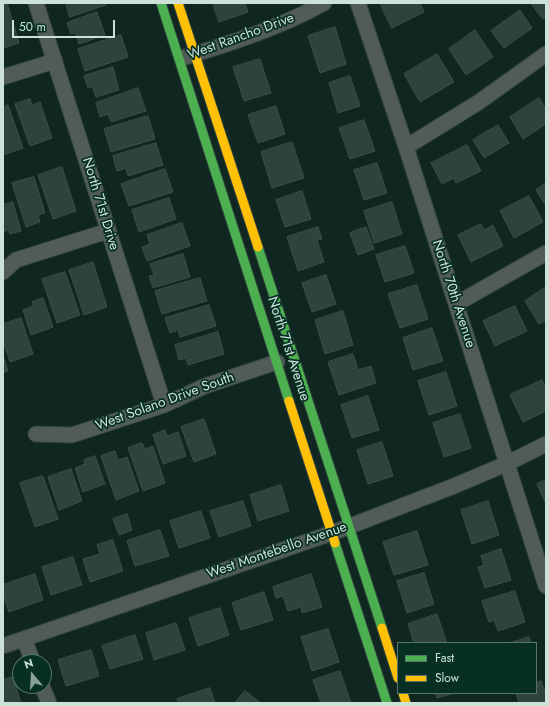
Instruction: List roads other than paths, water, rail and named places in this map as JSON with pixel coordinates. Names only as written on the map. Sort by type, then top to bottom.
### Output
[{"type":"street","name":"North 71st Drive","points":[[36,3],[164,405]]},
{"type":"street","name":"North 71st Avenue","points":[[161,3],[388,703]]},
{"type":"street","name":"North 71st Avenue","points":[[178,3],[397,675]]},
{"type":"street","name":"West Rancho Drive","points":[[179,59],[267,29],[310,11],[324,3]]},
{"type":"street","name":"North 70th Avenue","points":[[358,3],[406,147],[546,586]]},
{"type":"street","points":[[406,147],[479,102],[546,54]]},
{"type":"street","points":[[3,77],[55,61]]},
{"type":"street","points":[[3,272],[16,260],[108,231]]},
{"type":"street","points":[[456,304],[546,253]]},
{"type":"street","name":"West Solano Drive South","points":[[36,434],[72,435],[164,405],[205,386],[293,357]]},
{"type":"street","name":"West Montebello Avenue","points":[[3,646],[332,533],[454,486],[506,464],[546,444]]},
{"type":"street","points":[[24,638],[30,654]]}]
